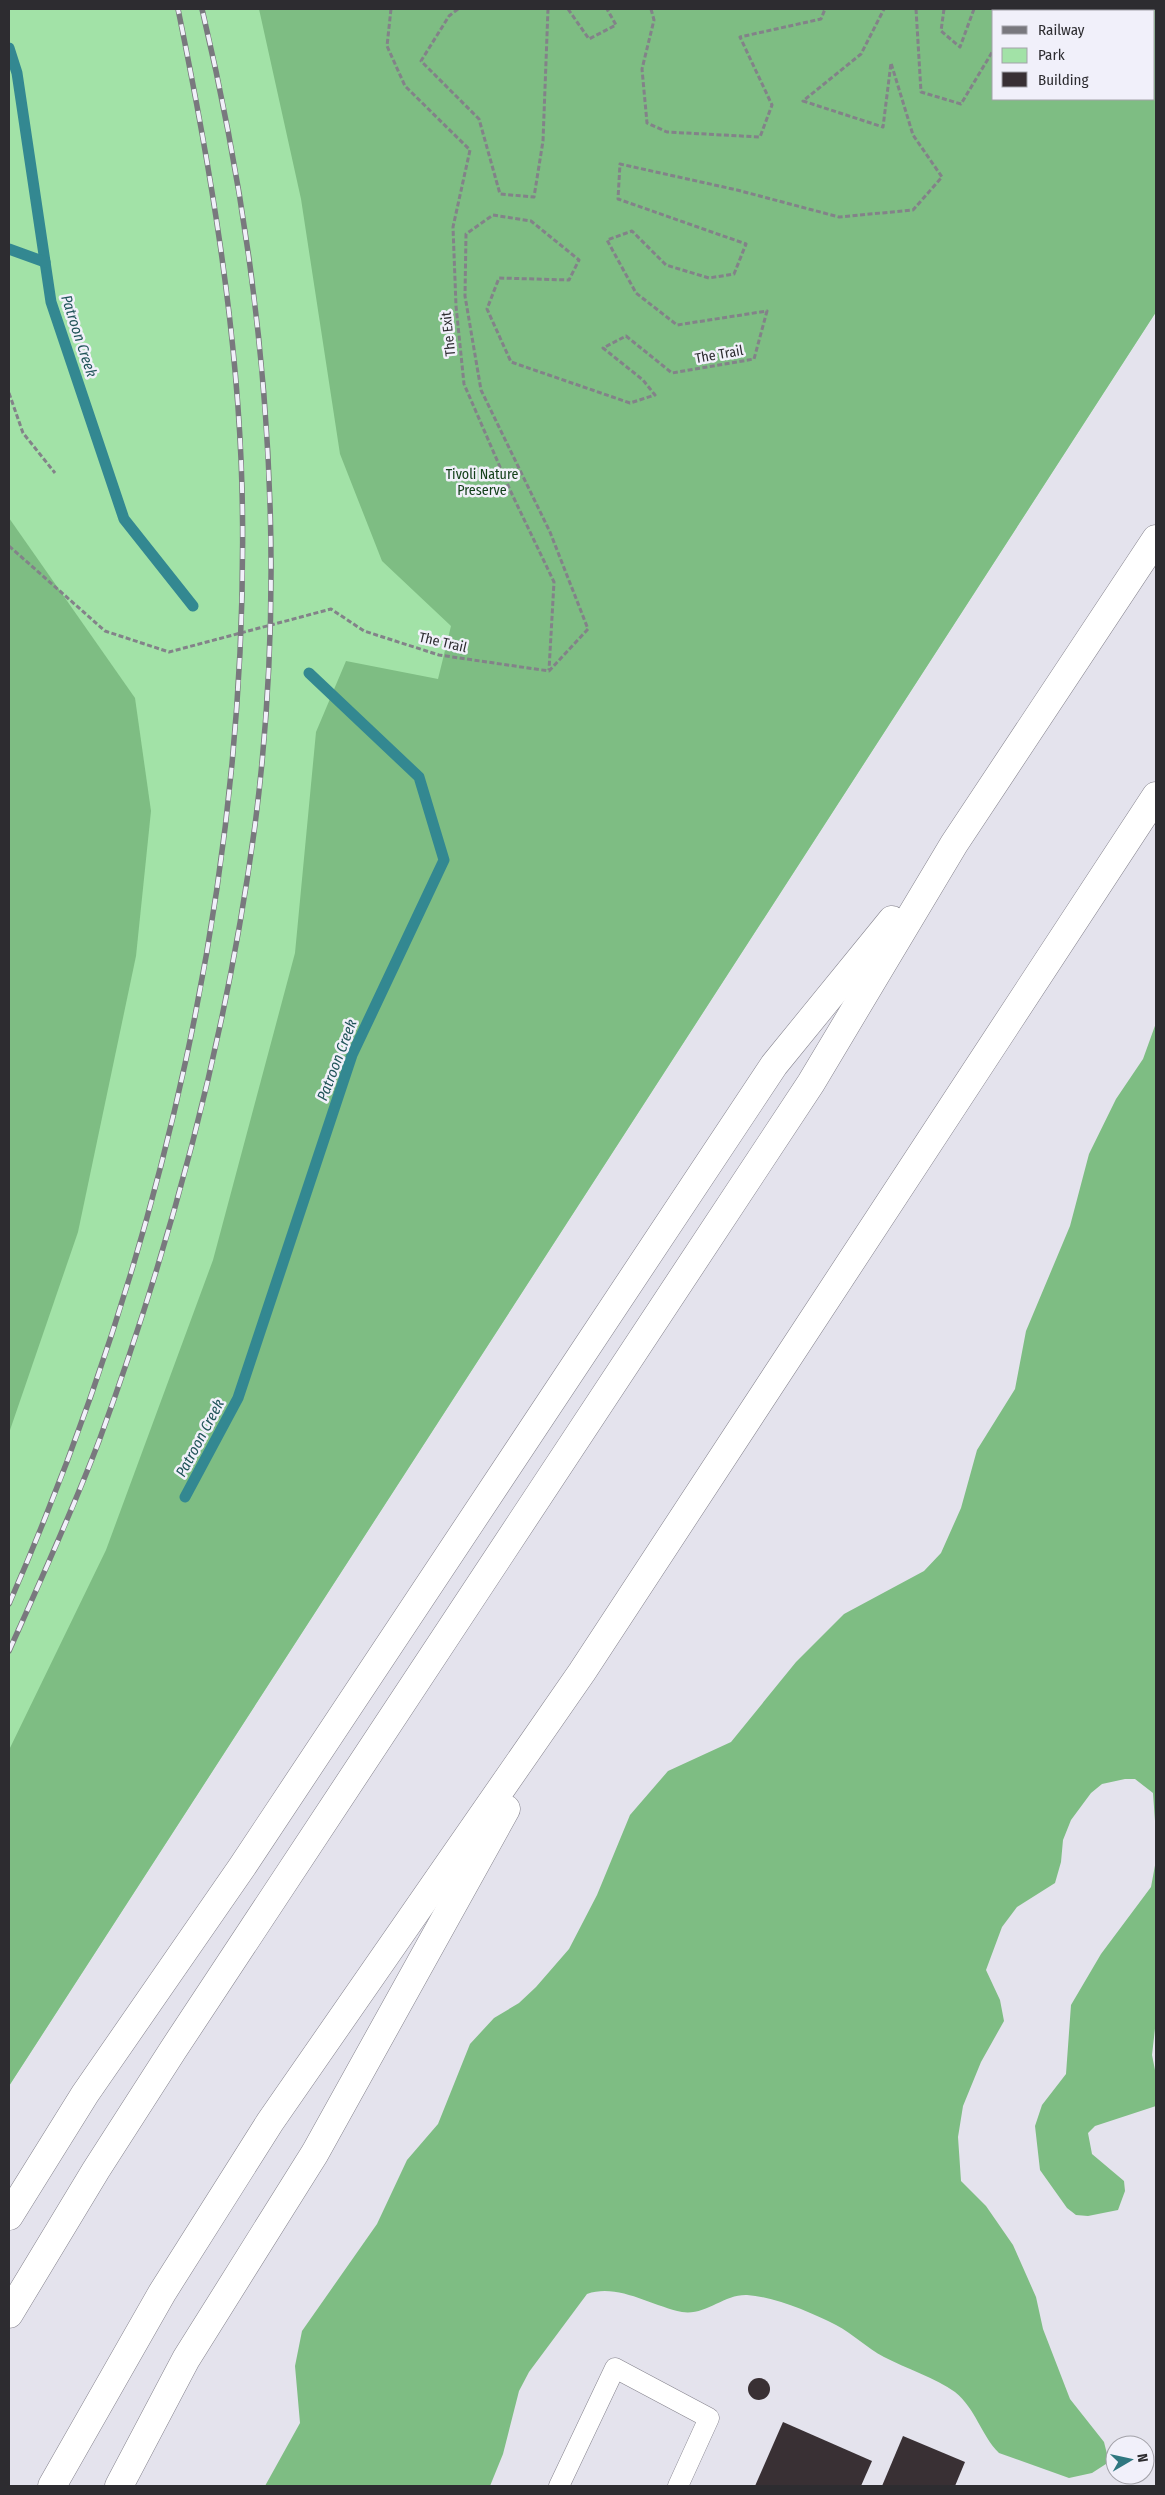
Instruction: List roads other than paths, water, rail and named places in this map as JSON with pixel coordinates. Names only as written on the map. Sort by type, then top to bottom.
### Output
[{"type":"highway","points":[[9,2314],[96,2170],[173,2050],[811,1083],[954,844],[1156,539]]},
{"type":"highway","points":[[52,2486],[162,2293],[270,2122],[582,1672],[1156,796]]},
{"type":"highway","points":[[9,2216],[85,2094],[242,1867],[774,1065],[954,844]]},
{"type":"highway","points":[[119,2486],[186,2359],[315,2153],[582,1672]]},
{"type":"lane","points":[[559,2486],[615,2368],[709,2418],[678,2486]]},
{"type":"waterway","name":"Patroon Creek","points":[[9,48],[17,73],[51,302],[124,519],[193,606]]},
{"type":"waterway","points":[[9,249],[45,262]]},
{"type":"waterway","name":"Patroon Creek","points":[[185,1497],[238,1398],[352,1055],[444,860],[419,777],[309,673]]},
{"type":"railway","points":[[9,1604],[63,1471],[111,1336],[152,1198],[186,1058],[213,917],[231,775],[241,632],[242,488],[235,368],[221,247],[201,127],[178,9]]},
{"type":"railway","points":[[9,1651],[89,1468],[126,1366],[173,1214],[213,1060],[243,904],[255,825],[265,723],[270,620],[270,517],[265,415],[256,312],[242,210],[224,109],[202,9]]},
{"type":"park label","name":"Tivoli Nature Preserve","points":[[482,482]]}]
